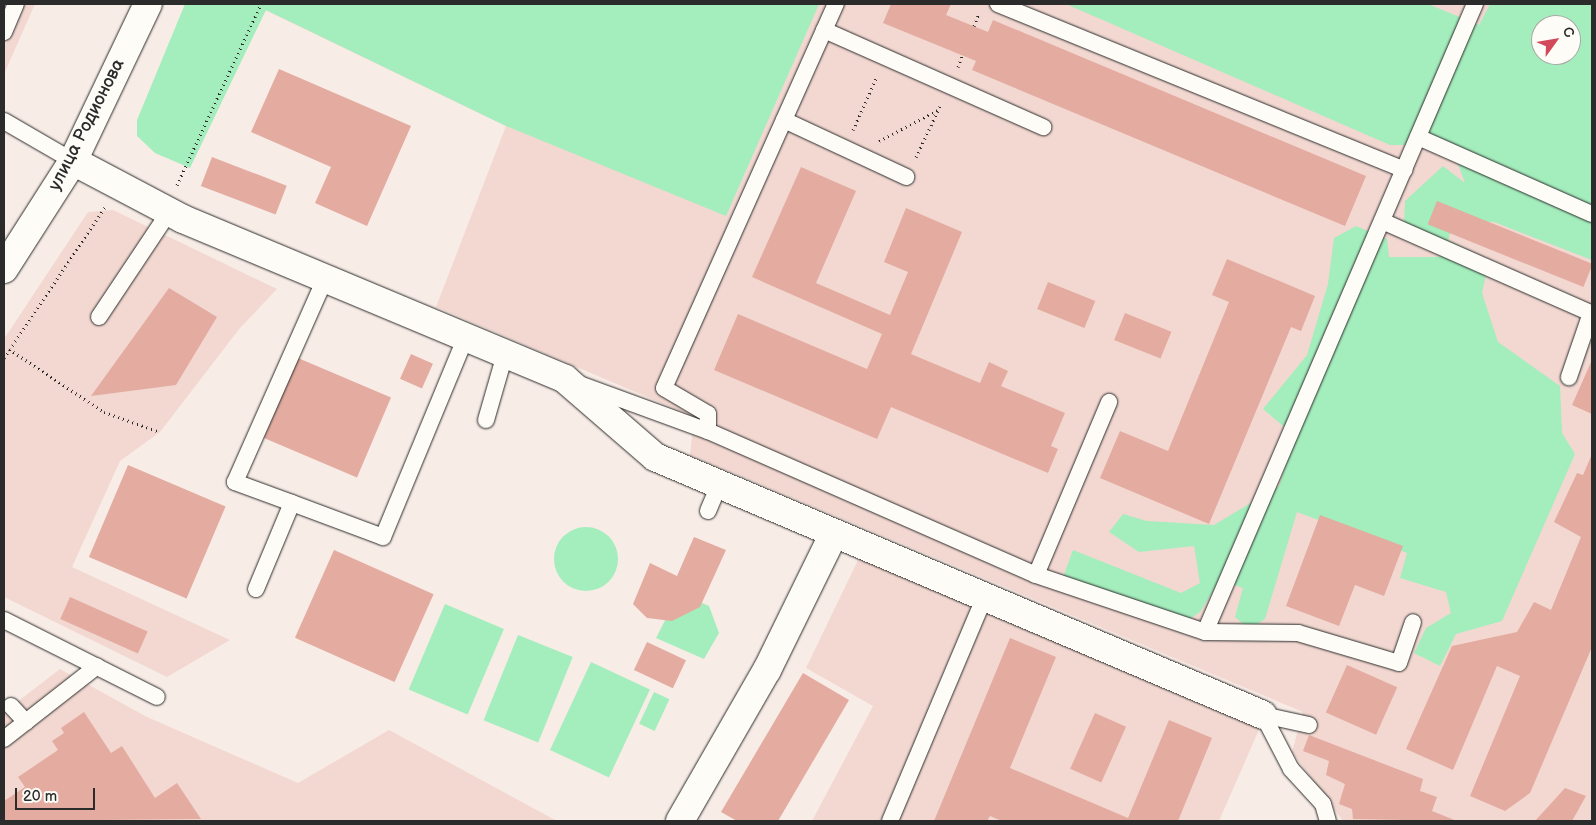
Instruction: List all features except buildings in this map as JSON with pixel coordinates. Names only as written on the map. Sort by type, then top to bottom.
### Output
[{"type":"street","name":"улица Родионова","points":[[4,269],[73,161],[148,4]]},
{"type":"street","points":[[73,161],[169,212],[565,379],[656,457],[833,535],[1263,715]]},
{"type":"street","points":[[680,821],[767,670],[833,535]]},
{"type":"lane","points":[[4,32],[16,4]]},
{"type":"lane","points":[[654,413],[836,4]]},
{"type":"lane","points":[[998,4],[1404,170]]},
{"type":"lane","points":[[1205,632],[1475,4]]},
{"type":"lane","points":[[824,30],[1042,127]]},
{"type":"lane","points":[[784,120],[906,177]]},
{"type":"lane","points":[[4,121],[73,161]]},
{"type":"lane","points":[[1418,137],[1592,214]]},
{"type":"lane","points":[[99,317],[169,212]]},
{"type":"lane","points":[[1382,221],[1591,313],[1569,377]]},
{"type":"lane","points":[[325,279],[236,482],[383,537],[466,337]]},
{"type":"lane","points":[[486,420],[505,354]]},
{"type":"lane","points":[[565,379],[654,413],[708,431],[1036,576],[1205,632],[1298,633],[1399,663],[1413,622]]},
{"type":"lane","points":[[664,388],[708,414],[708,431]]},
{"type":"lane","points":[[1036,576],[1108,402]]},
{"type":"lane","points":[[708,512],[719,485]]},
{"type":"lane","points":[[256,589],[292,502]]},
{"type":"lane","points":[[890,821],[984,598]]},
{"type":"lane","points":[[4,620],[157,697]]},
{"type":"lane","points":[[4,739],[97,666]]},
{"type":"lane","points":[[11,706],[26,722]]},
{"type":"lane","points":[[1263,715],[1309,725]]},
{"type":"lane","points":[[1263,715],[1291,769],[1323,804],[1328,821]]},
{"type":"path","points":[[169,212],[180,177],[261,4]]},
{"type":"path","points":[[850,151],[885,57]]},
{"type":"path","points":[[906,177],[950,86]]},
{"type":"path","points":[[850,151],[938,110]]},
{"type":"path","points":[[4,358],[120,185]]},
{"type":"path","points":[[10,349],[104,412],[160,432]]},
{"type":"shaded area","points":[[4,4],[35,4],[4,74]]},
{"type":"shaded area","points":[[268,4],[1592,4],[1592,821],[1343,821],[1292,752],[1303,712],[690,455],[694,417],[436,307],[506,126],[265,10]]},
{"type":"shaded area","points":[[113,210],[277,289],[240,328],[160,432],[120,461],[72,567],[230,640],[167,677],[4,597],[4,339],[88,212]]},
{"type":"shaded area","points":[[859,558],[1261,725],[1219,821],[812,821],[873,706],[806,668]]},
{"type":"shaded area","points":[[60,669],[147,717],[298,783],[389,730],[557,821],[4,821],[4,712]]},
{"type":"green space","points":[[185,4],[819,4],[726,216],[506,126],[266,10],[190,168],[155,153],[137,136],[137,120]]},
{"type":"green space","points":[[1066,4],[1428,4],[1479,25],[1490,4],[1592,4],[1592,260],[1494,222],[1454,221],[1448,240],[1489,261],[1482,293],[1498,342],[1560,386],[1562,433],[1575,454],[1502,621],[1456,634],[1440,666],[1414,653],[1426,628],[1451,613],[1446,592],[1400,578],[1407,553],[1297,512],[1265,619],[1249,629],[1235,617],[1243,588],[1220,580],[1200,612],[1182,624],[1063,577],[1073,550],[1181,593],[1200,583],[1194,546],[1139,552],[1109,532],[1123,514],[1147,521],[1214,525],[1279,486],[1295,436],[1263,409],[1307,355],[1328,284],[1334,238],[1356,226],[1387,239],[1389,257],[1439,257],[1438,239],[1404,225],[1405,201],[1443,166],[1465,183],[1451,145],[1390,145]]},
{"type":"green space","points":[[586,527],[604,533],[612,541],[618,559],[612,577],[604,585],[586,591],[568,585],[560,577],[554,559],[560,541],[568,533]]},
{"type":"green space","points":[[679,593],[709,606],[719,633],[704,659],[656,638]]},
{"type":"green space","points":[[445,604],[504,629],[468,715],[409,690]]},
{"type":"green space","points":[[518,635],[573,657],[538,742],[484,720]]},
{"type":"green space","points":[[591,662],[650,689],[609,777],[550,750]]},
{"type":"green space","points":[[654,692],[669,699],[655,731],[639,724]]}]
